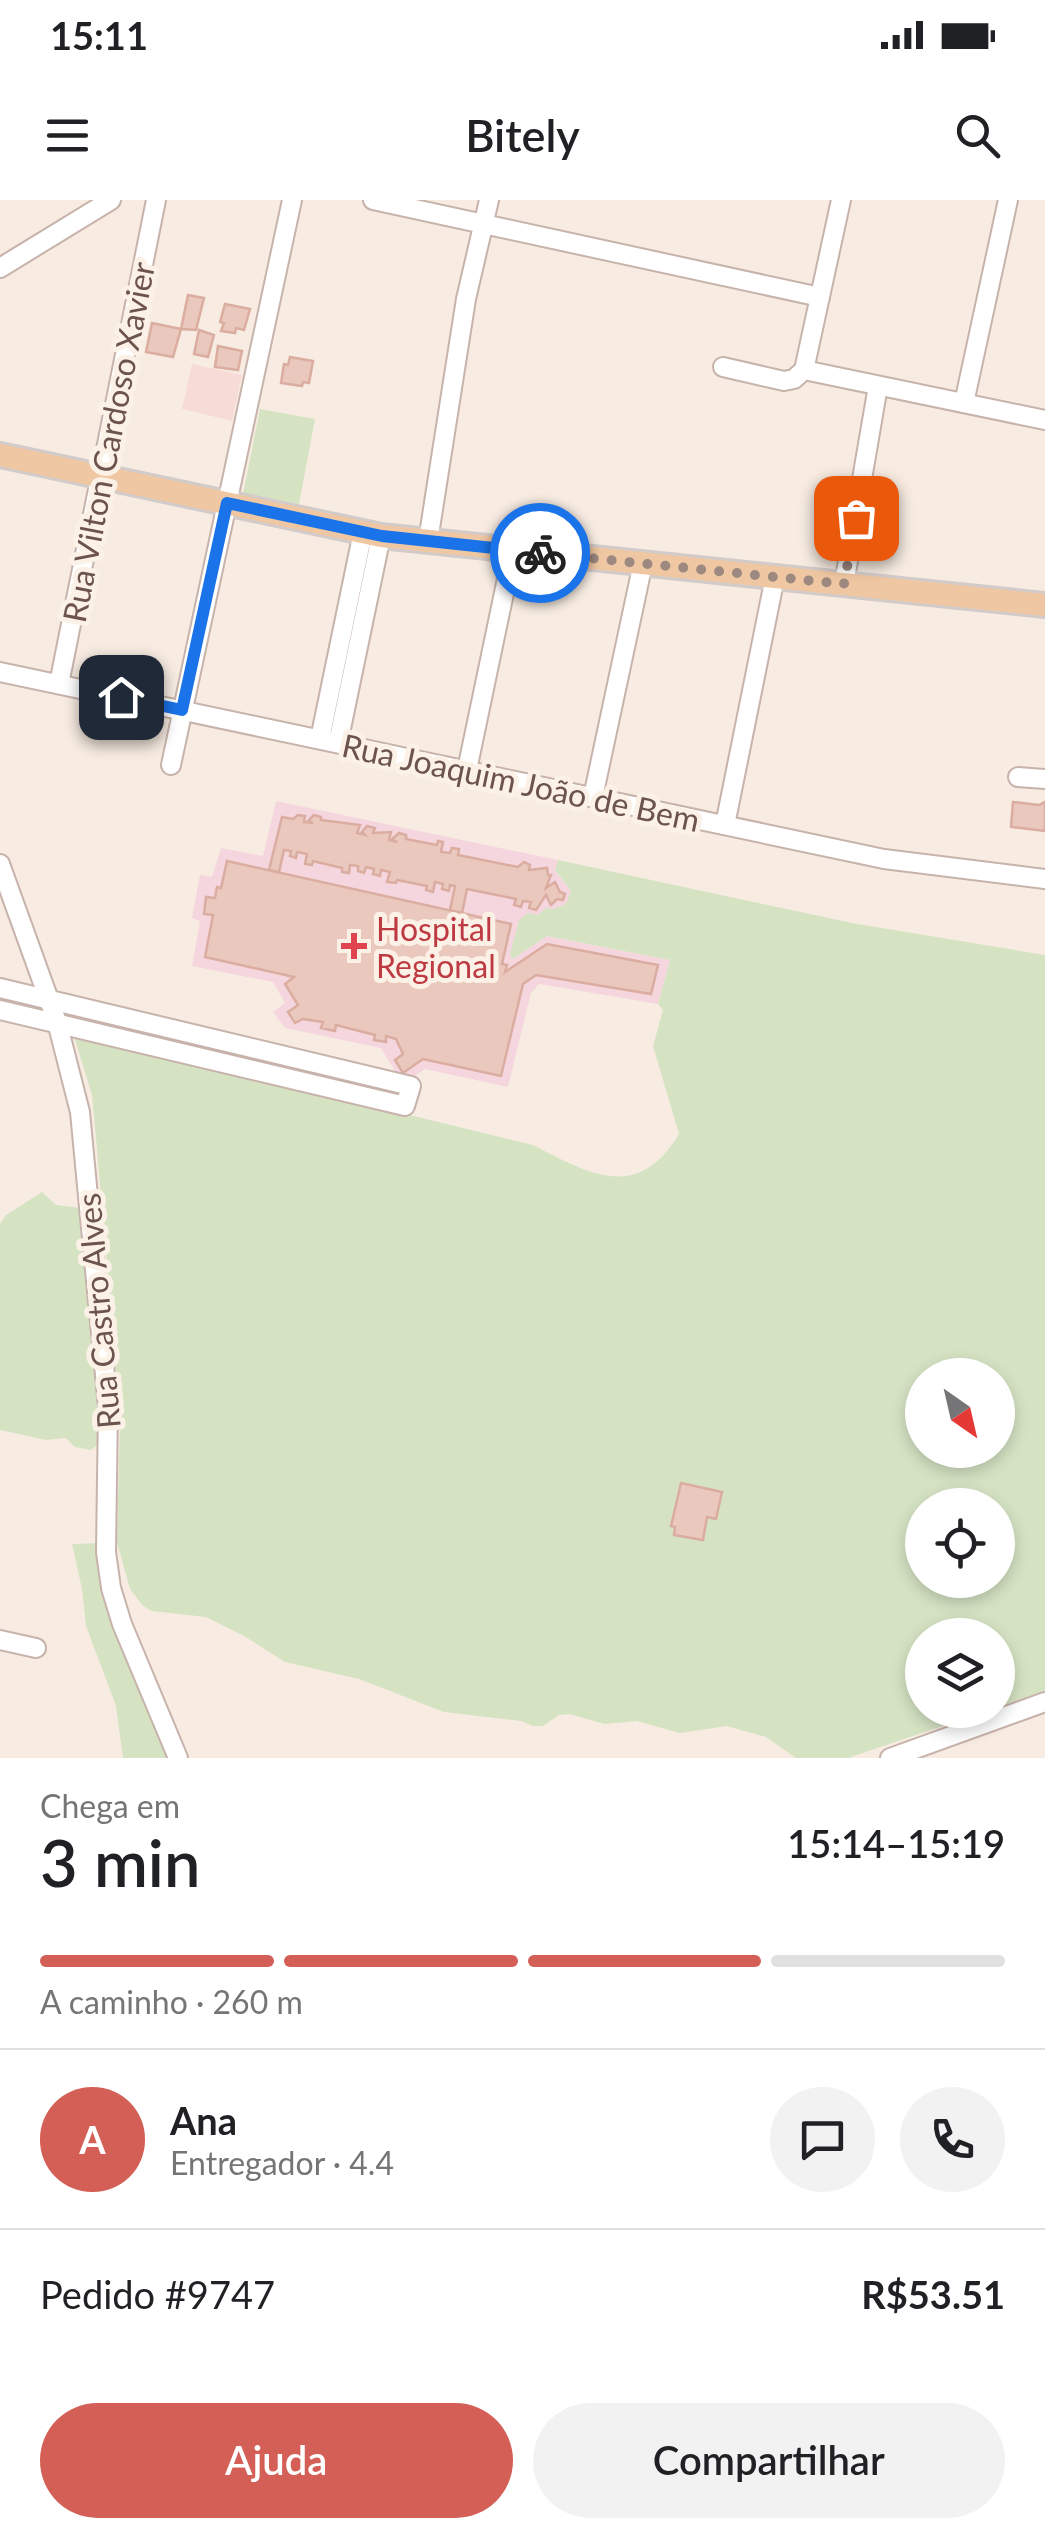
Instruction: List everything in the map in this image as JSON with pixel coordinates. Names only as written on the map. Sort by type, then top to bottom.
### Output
[{"type":"main road","points":[[0,455],[372,534],[1045,605]]},
{"type":"street","points":[[0,268],[111,200]]},
{"type":"street","name":"Rua Vilton Cardoso Xavier","points":[[59,684],[156,200]]},
{"type":"street","points":[[171,764],[292,200]]},
{"type":"street","points":[[373,200],[820,296]]},
{"type":"street","points":[[428,541],[466,299],[489,200]]},
{"type":"street","points":[[723,367],[784,381],[804,370],[841,200]]},
{"type":"street","points":[[964,403],[1008,200]]},
{"type":"street","points":[[0,283],[18,258]]},
{"type":"street","points":[[804,370],[1045,420]]},
{"type":"street","points":[[844,584],[878,386]]},
{"type":"street","points":[[329,741],[372,534]]},
{"type":"street","points":[[467,770],[513,550]]},
{"type":"street","points":[[593,797],[643,564]]},
{"type":"street","points":[[725,825],[774,577]]},
{"type":"street","name":"Rua Joaquim João de Bem","points":[[0,672],[884,859],[1045,879]]},
{"type":"street","points":[[1018,777],[1045,780]]},
{"type":"street","name":"Rua Castro Alves","points":[[0,864],[76,1087],[110,1440],[106,1552],[111,1588],[178,1758]]},
{"type":"street","points":[[0,988],[411,1086],[405,1106],[0,1010]]},
{"type":"street","points":[[0,1640],[36,1648]]},
{"type":"street","points":[[890,1758],[1045,1702]]},
{"type":"shaded area","points":[[192,364],[242,375],[232,421],[182,409]]},
{"type":"shaded area","name":"Hospital Regional","points":[[276,801],[558,860],[555,871],[571,891],[566,905],[553,910],[546,936],[670,960],[658,1004],[539,984],[531,993],[508,1087],[425,1069],[410,1079],[398,1076],[381,1048],[285,1028],[273,1012],[285,1003],[273,982],[192,966],[200,921],[192,918],[200,875],[212,877],[221,848],[263,856]]},
{"type":"green space","points":[[260,409],[315,419],[299,504],[243,494]]},
{"type":"green space","points":[[558,860],[852,923],[1045,955],[1045,1691],[1015,1701],[1015,1618],[905,1618],[905,1728],[937,1728],[848,1758],[796,1758],[766,1737],[727,1726],[680,1733],[637,1721],[605,1724],[569,1714],[559,1715],[543,1726],[533,1726],[521,1721],[444,1712],[359,1679],[285,1662],[206,1617],[152,1611],[130,1589],[117,1542],[120,1422],[92,1095],[73,1033],[533,1145],[594,1173],[630,1175],[647,1169],[679,1134],[653,1046],[663,1010],[658,1004],[670,960],[547,936],[513,959],[510,955],[519,920],[528,913],[538,915],[546,908],[566,904],[571,891],[555,870]]},
{"type":"green space","points":[[42,1192],[56,1205],[81,1208],[88,1267],[84,1273],[92,1297],[103,1432],[101,1442],[91,1450],[75,1447],[66,1438],[46,1440],[0,1430],[0,1224],[6,1215]]},
{"type":"green space","points":[[100,1543],[105,1601],[168,1758],[123,1758],[116,1706],[86,1626],[72,1544]]},
{"type":"building","points":[[188,295],[204,298],[196,330],[181,329]]},
{"type":"building","points":[[225,304],[250,309],[244,330],[221,331]]},
{"type":"building","points":[[152,323],[181,329],[173,357],[146,352]]},
{"type":"building","points":[[199,330],[214,335],[208,357],[194,354]]},
{"type":"building","points":[[218,346],[242,351],[238,370],[215,367]]},
{"type":"building","points":[[290,357],[313,361],[309,383],[281,383],[284,364],[288,365]]},
{"type":"building","points":[[1013,802],[1045,802],[1045,831],[1011,827]]},
{"type":"building","points":[[314,815],[321,820],[360,825],[357,833],[365,835],[362,832],[367,826],[375,828],[373,833],[391,832],[389,840],[397,842],[392,839],[399,833],[406,835],[406,839],[437,845],[438,841],[443,842],[441,852],[459,849],[458,855],[518,867],[524,862],[530,865],[529,870],[547,868],[551,875],[546,888],[555,882],[565,894],[563,900],[557,899],[551,905],[546,895],[536,910],[529,908],[531,902],[523,901],[521,907],[514,905],[516,899],[467,889],[462,913],[450,910],[455,886],[450,885],[449,891],[435,882],[433,892],[426,890],[427,886],[387,882],[390,872],[381,870],[380,876],[366,867],[364,873],[358,871],[358,866],[350,865],[349,873],[313,861],[312,865],[305,864],[307,854],[297,852],[296,858],[290,856],[291,851],[284,850],[279,872],[269,870],[282,817],[293,819],[305,816],[304,822],[313,823],[308,821]]},
{"type":"building","points":[[227,861],[511,924],[502,964],[507,965],[505,972],[547,944],[658,965],[651,994],[536,975],[523,984],[501,1076],[423,1059],[403,1073],[395,1060],[403,1054],[396,1039],[386,1036],[386,1042],[374,1040],[375,1035],[336,1025],[335,1031],[321,1028],[323,1022],[303,1019],[295,1023],[288,1012],[298,1005],[285,984],[294,977],[205,957],[213,915],[204,914],[206,897],[215,898],[217,887],[221,888]]},
{"type":"building","points":[[681,1483],[722,1492],[716,1519],[707,1517],[703,1540],[674,1535],[675,1527],[671,1526]]},
{"type":"way so far","points":[[540,553],[844,584],[856,518]]},
{"type":"place","name":"Hospital Regional","points":[[354,946]]},
{"type":"route","points":[[121,697],[182,710],[227,503],[382,536],[540,553]]}]
